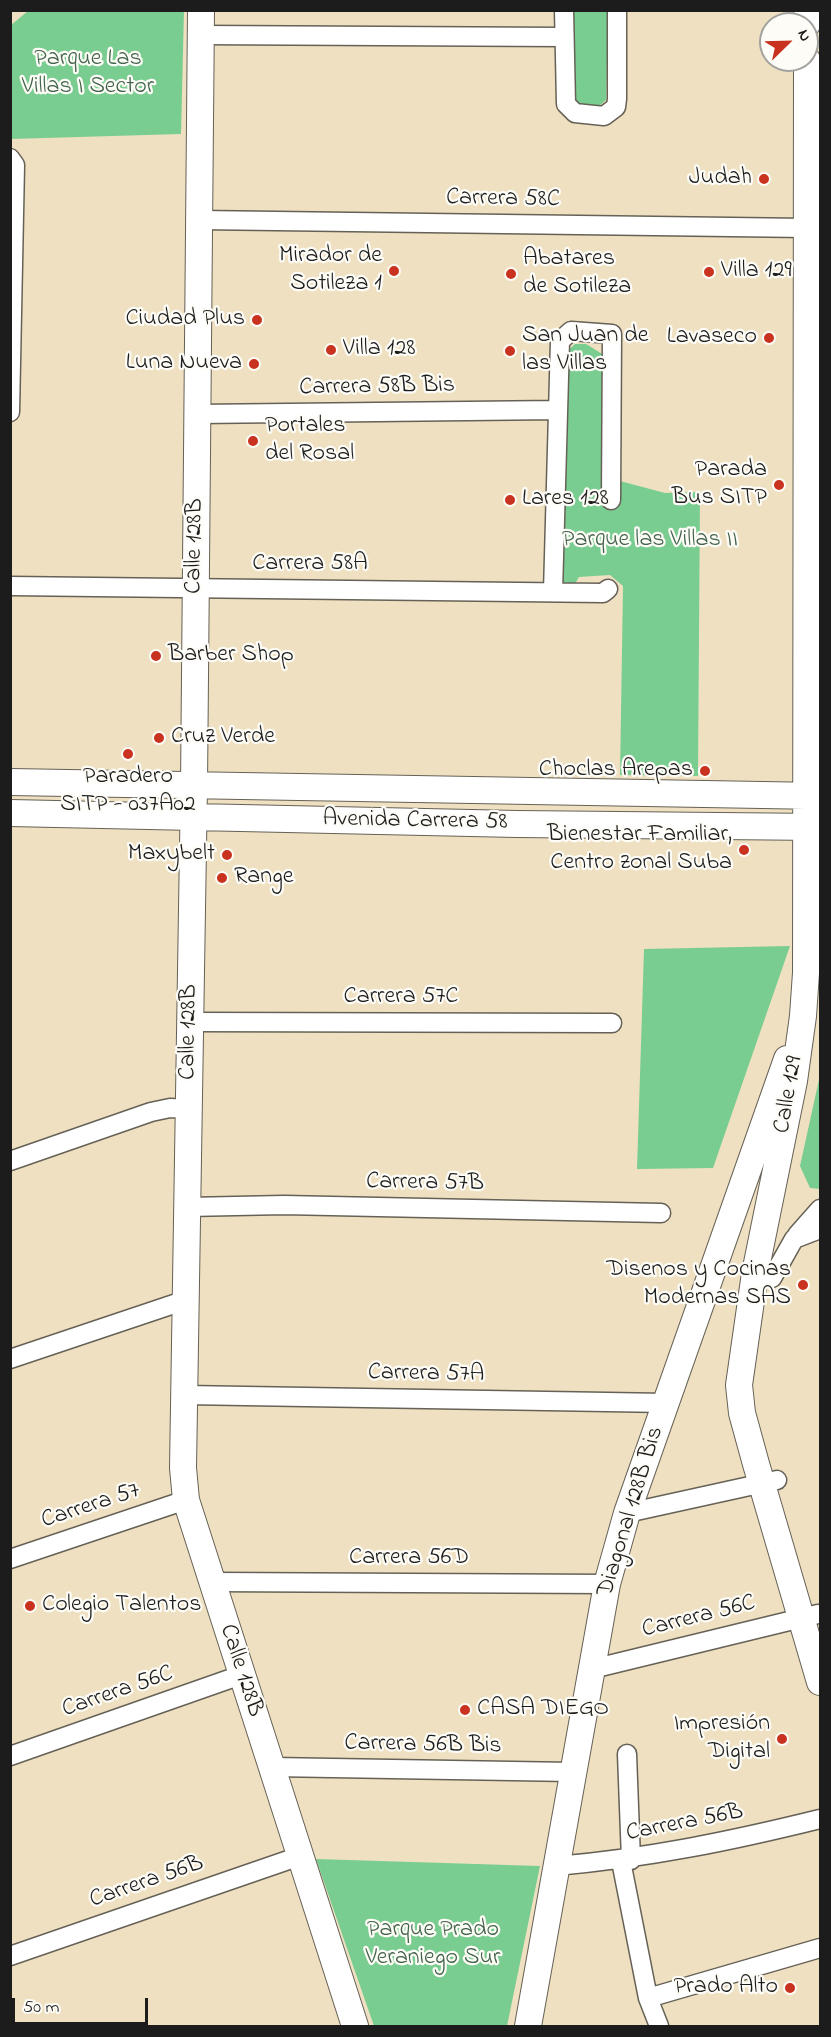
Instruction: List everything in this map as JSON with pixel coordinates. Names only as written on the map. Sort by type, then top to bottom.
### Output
[{"type":"main road","name":"Calle 128B","points":[[201,23],[194,816],[183,1468],[186,1500],[354,2026]]},
{"type":"main road","name":"Calle 129","points":[[769,1482],[754,1390],[756,1362],[772,1278],[812,1020],[813,499],[807,72]]},
{"type":"main road","name":"Avenida Carrera 58","points":[[10,782],[814,796]]},
{"type":"main road","name":"Avenida Carrera 58","points":[[10,813],[517,824],[814,827]]},
{"type":"main road","name":"Calle 129","points":[[812,1020],[794,1082],[755,1274],[739,1386],[742,1413],[769,1482],[813,1618],[820,1682]]},
{"type":"main road","name":"Diagonal 128B Bis","points":[[528,2026],[607,1584],[627,1514],[668,1403],[769,1106],[812,1020]]},
{"type":"street","points":[[564,10],[566,104],[575,113],[604,116],[616,107],[617,99],[617,10]]},
{"type":"street","points":[[201,23],[563,37]]},
{"type":"street","points":[[10,412],[13,161]]},
{"type":"street","name":"Carrera 58C","points":[[200,220],[811,243]]},
{"type":"street","points":[[554,592],[560,341],[562,336],[571,331],[612,334],[611,500]]},
{"type":"street","name":"Carrera 58B Bis","points":[[198,414],[557,410]]},
{"type":"street","name":"Carrera 58A","points":[[10,586],[603,593],[608,589]]},
{"type":"street","name":"Carrera 57C","points":[[190,1022],[612,1023]]},
{"type":"street","points":[[10,1161],[151,1112],[170,1108],[189,1109]]},
{"type":"street","name":"Carrera 57B","points":[[187,1207],[284,1205],[661,1213]]},
{"type":"street","points":[[794,1239],[820,1209]]},
{"type":"street","points":[[794,1239],[820,1229]]},
{"type":"street","name":"Calle 129","points":[[772,1278],[794,1239]]},
{"type":"street","points":[[10,1359],[186,1300]]},
{"type":"street","name":"Carrera 57A","points":[[184,1395],[668,1403]]},
{"type":"street","points":[[627,1514],[769,1482]]},
{"type":"street","name":"Carrera 57","points":[[10,1559],[186,1500]]},
{"type":"street","name":"Carrera 56D","points":[[212,1582],[607,1584]]},
{"type":"street","name":"Carrera 56C","points":[[592,1669],[813,1618]]},
{"type":"street","name":"Carrera 56C","points":[[10,1756],[241,1675]]},
{"type":"street","points":[[627,1754],[626,1860],[648,1998],[659,2026]]},
{"type":"street","name":"Carrera 56B Bis","points":[[272,1767],[572,1772]]},
{"type":"street","name":"Carrera 56B","points":[[556,1866],[626,1860],[728,1842],[820,1819]]},
{"type":"street","name":"Carrera 56B","points":[[10,1956],[300,1856]]},
{"type":"street","points":[[648,1998],[820,1948]]},
{"type":"green space","name":"Parque Las Villas I Sector","points":[[28,11],[184,11],[181,134],[11,139],[11,25]]},
{"type":"green space","points":[[571,11],[608,11],[606,100],[597,108],[575,104]]},
{"type":"green space","name":"Parque las Villas II","points":[[575,344],[586,344],[604,355],[605,477],[665,493],[700,492],[698,776],[620,775],[623,586],[610,575],[579,577],[575,584],[562,582],[564,354]]},
{"type":"green space","points":[[790,946],[713,1168],[637,1169],[644,949]]},
{"type":"green space","points":[[820,1075],[820,1189],[810,1188],[800,1166]]},
{"type":"green space","name":"Parque Prado Veraniego Sur","points":[[316,1859],[540,1866],[507,2026],[374,2026]]},
{"type":"place","name":"Judah","points":[[764,179]]},
{"type":"place","name":"Mirador de Sotileza 1","points":[[394,271]]},
{"type":"place","name":"Villa 129","points":[[709,272]]},
{"type":"place","name":"Abatares de Sotileza","points":[[511,274]]},
{"type":"place","name":"Ciudad Plus","points":[[257,320]]},
{"type":"place","name":"Lavaseco","points":[[769,338]]},
{"type":"place","name":"Villa 128","points":[[331,350]]},
{"type":"place","name":"San Juan de las Villas","points":[[510,351]]},
{"type":"place","name":"Luna Nueva","points":[[254,364]]},
{"type":"place","name":"Portales del Rosal","points":[[253,441]]},
{"type":"place","name":"Parada Bus SITP","points":[[779,485]]},
{"type":"place","name":"Lares 128","points":[[510,500]]},
{"type":"place","name":"Barber Shop","points":[[156,656]]},
{"type":"place","name":"Cruz Verde","points":[[159,738]]},
{"type":"place","name":"Paradero SITP - 037A02","points":[[128,754]]},
{"type":"place","name":"Choclas Arepas","points":[[705,771]]},
{"type":"place","name":"Bienestar Familiar, Centro zonal Suba","points":[[744,850]]},
{"type":"place","name":"Maxybelt","points":[[227,855]]},
{"type":"place","name":"Range","points":[[222,878]]},
{"type":"place","name":"Disenos y Cocinas Modernas SAS","points":[[803,1285]]},
{"type":"place","name":"Colegio Talentos","points":[[30,1606]]},
{"type":"place","name":"CASA DIEGO","points":[[465,1710]]},
{"type":"place","name":"Impresión Digital","points":[[782,1739]]},
{"type":"place","name":"Prado Alto","points":[[790,1988]]}]
